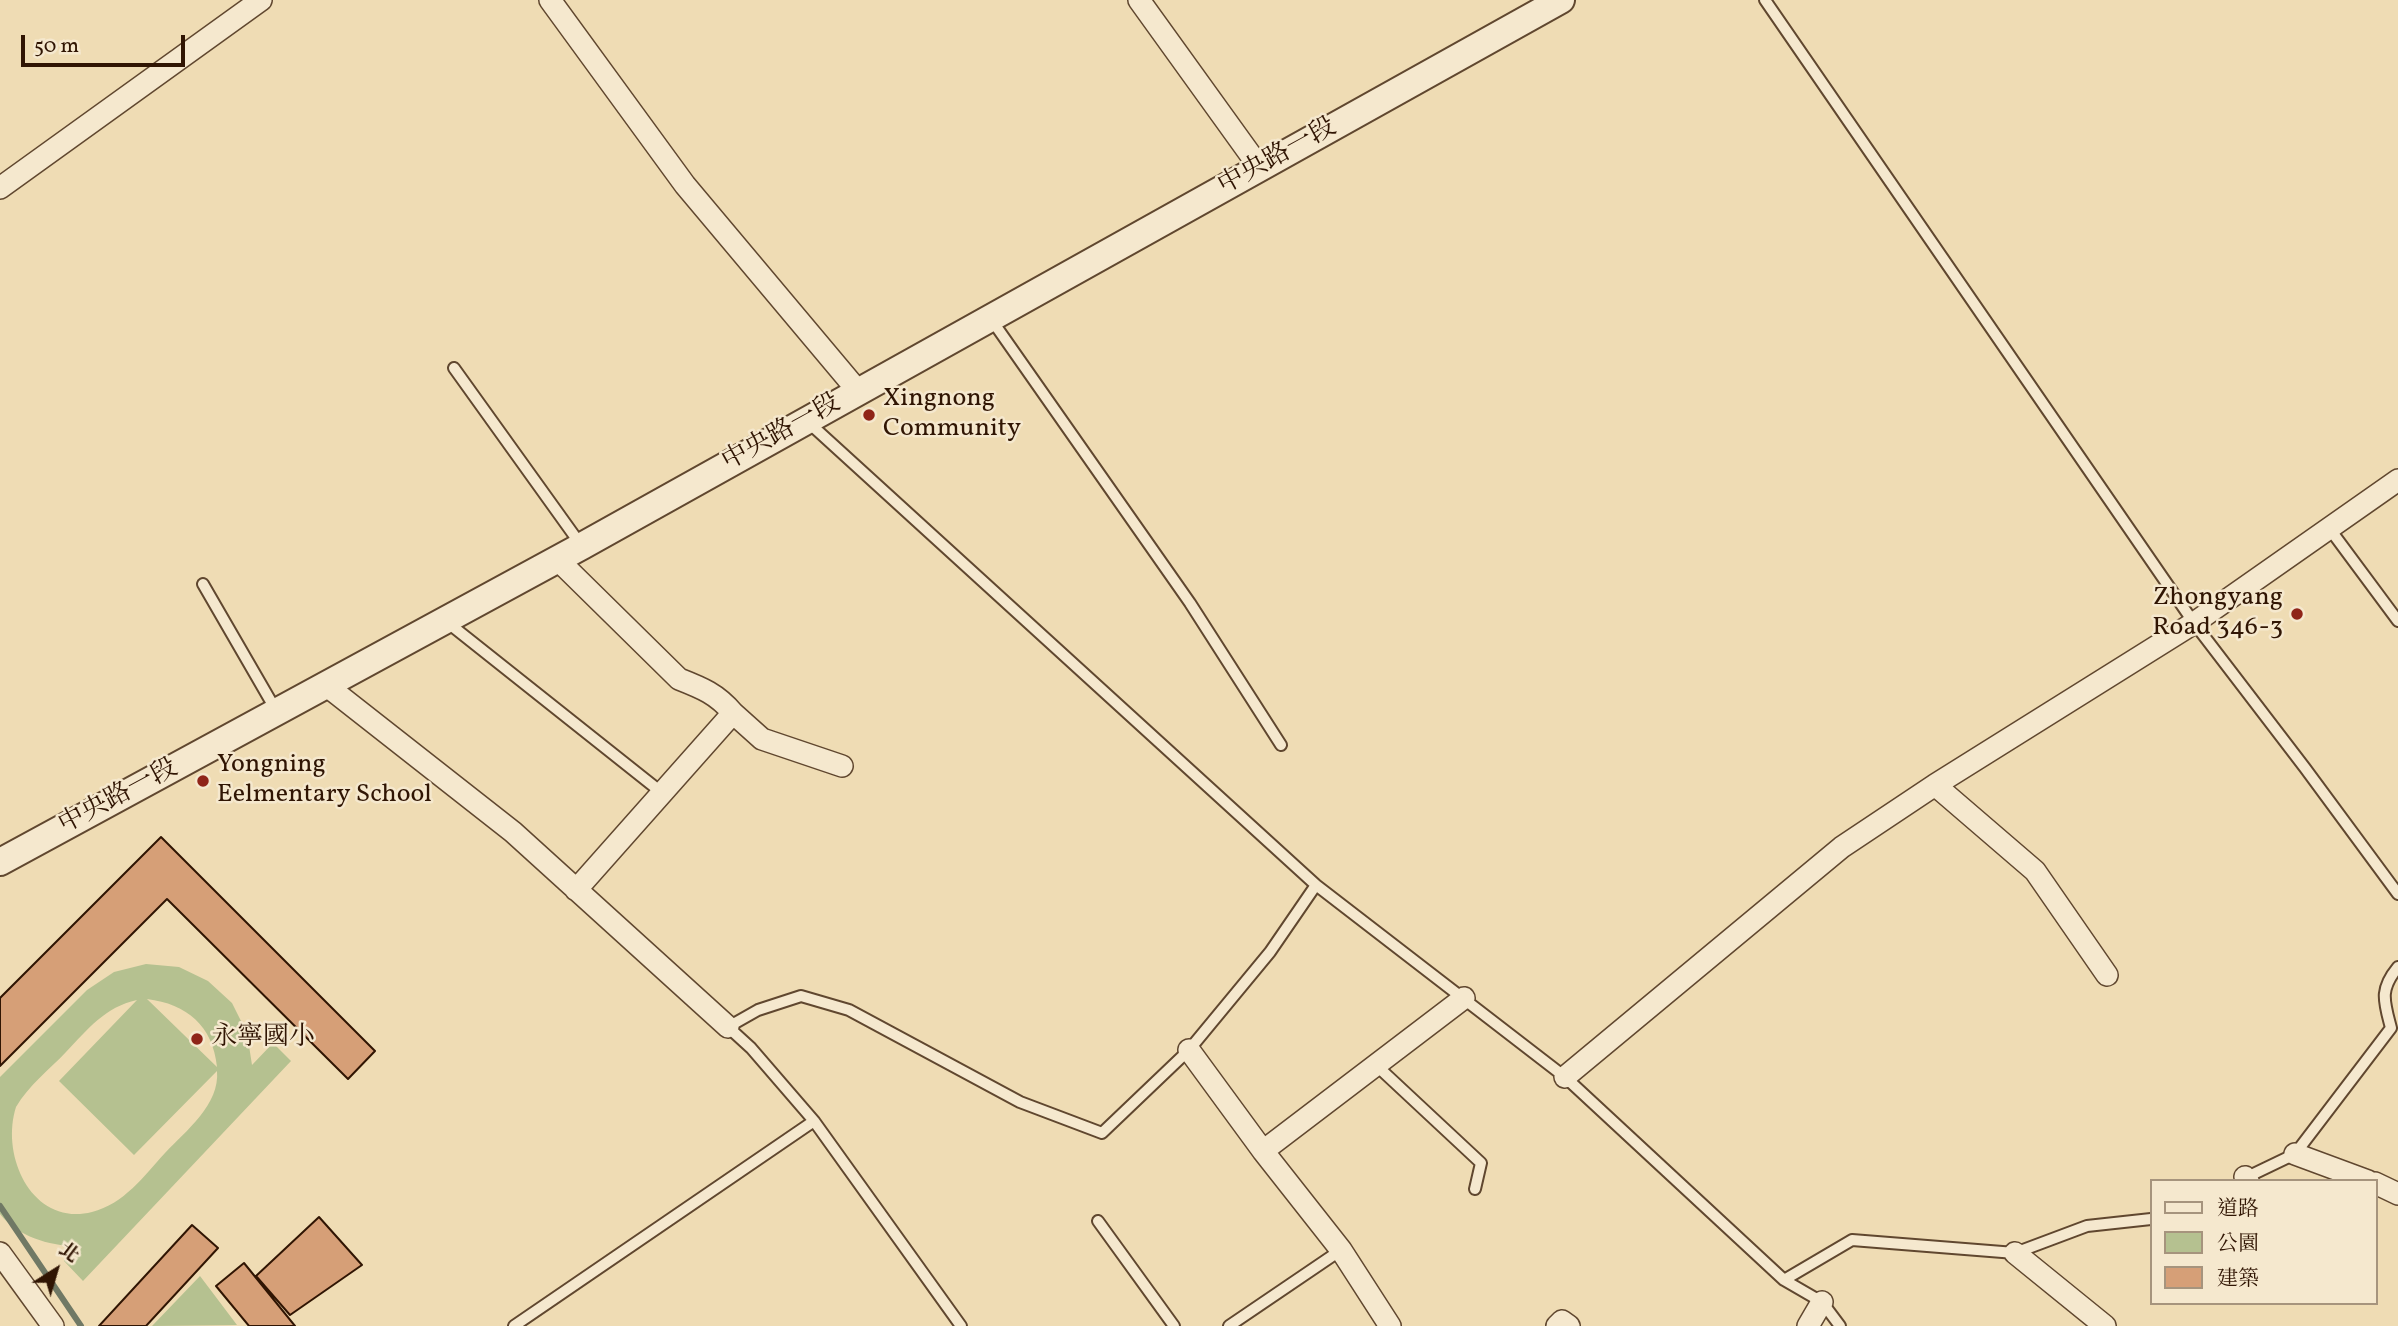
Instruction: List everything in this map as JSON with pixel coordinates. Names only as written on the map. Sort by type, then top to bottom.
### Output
[{"type":"street","points":[[0,188],[261,0]]},
{"type":"street","points":[[550,0],[685,185],[858,391]]},
{"type":"street","points":[[1139,0],[1260,168]]},
{"type":"street","name":"中央路一段","points":[[0,862],[582,546],[1561,0]]},
{"type":"street","points":[[1565,1077],[1842,847],[1935,785],[2193,623],[2398,480]]},
{"type":"street","points":[[557,559],[679,679],[722,700],[762,740],[842,766]]},
{"type":"street","points":[[327,686],[513,832],[728,1027]]},
{"type":"street","points":[[576,890],[733,713]]},
{"type":"street","points":[[1935,785],[2035,871],[2107,975]]},
{"type":"street","points":[[1263,1151],[1464,998]]},
{"type":"street","points":[[1189,1050],[1263,1151],[1341,1250],[1391,1326]]},
{"type":"street","points":[[2295,1154],[2363,1179]]},
{"type":"street","points":[[2377,1185],[2398,1194]]},
{"type":"street","points":[[0,1252],[53,1326]]},
{"type":"street","points":[[2015,1254],[2105,1326]]},
{"type":"street","points":[[1808,1326],[1822,1302]]},
{"type":"street","points":[[1558,1326],[1562,1321],[1569,1326]]},
{"type":"lane","points":[[1765,0],[2193,623],[2398,894]]},
{"type":"lane","points":[[989,317],[1190,603],[1281,745]]},
{"type":"lane","points":[[454,368],[582,546]]},
{"type":"lane","points":[[806,420],[1316,885],[1565,1077],[1784,1280],[1822,1302],[1840,1326]]},
{"type":"lane","points":[[2329,528],[2398,621]]},
{"type":"lane","points":[[203,584],[277,712]]},
{"type":"lane","points":[[445,620],[661,792]]},
{"type":"lane","points":[[961,1326],[814,1121],[751,1048],[728,1027],[758,1010],[801,996],[849,1010],[1020,1102],[1102,1133],[1189,1050],[1270,952],[1316,885]]},
{"type":"lane","points":[[2245,1179],[2295,1154],[2391,1028],[2384,1000],[2387,980],[2398,967]]},
{"type":"lane","points":[[1377,1066],[1481,1163],[1475,1189]]},
{"type":"lane","points":[[514,1326],[814,1121]]},
{"type":"lane","points":[[1784,1280],[1852,1240],[2015,1254],[2087,1226],[2150,1219]]},
{"type":"lane","points":[[1098,1221],[1174,1326]]},
{"type":"lane","points":[[1228,1326],[1341,1250]]},
{"type":"green space","points":[[146,964],[179,967],[208,981],[232,1003],[247,1033],[252,1065],[273,1043],[291,1061],[83,1281],[64,1261],[76,1246],[55,1244],[24,1234],[0,1214],[0,1077],[87,990],[114,972]],"holes":[[[147,999],[174,1006],[196,1020],[210,1040],[217,1067]],[[137,1000],[59,1081],[134,1155],[217,1071],[213,1095],[200,1116],[124,1196],[92,1212],[71,1214],[53,1209],[38,1199],[17,1166],[12,1126],[16,1107],[33,1085],[90,1027],[106,1013]]]},
{"type":"green space","points":[[200,1276],[237,1325],[152,1326]]},
{"type":"building","points":[[161,837],[375,1051],[348,1079],[167,899],[0,1066],[0,998]]},
{"type":"building","points":[[319,1217],[362,1265],[290,1315],[256,1276]]},
{"type":"building","points":[[192,1225],[218,1248],[146,1326],[99,1326]]},
{"type":"building","points":[[244,1263],[295,1326],[249,1326],[216,1286]]},
{"type":"waterway","points":[[0,1206],[81,1326]]},
{"type":"place","name":"Xingnong Community","points":[[869,415]]},
{"type":"place","name":"Zhongyang Road 346-3","points":[[2297,614]]},
{"type":"place","name":"Yongning Eelmentary School","points":[[203,781]]},
{"type":"place","name":"永寧國小","points":[[197,1039]]}]
